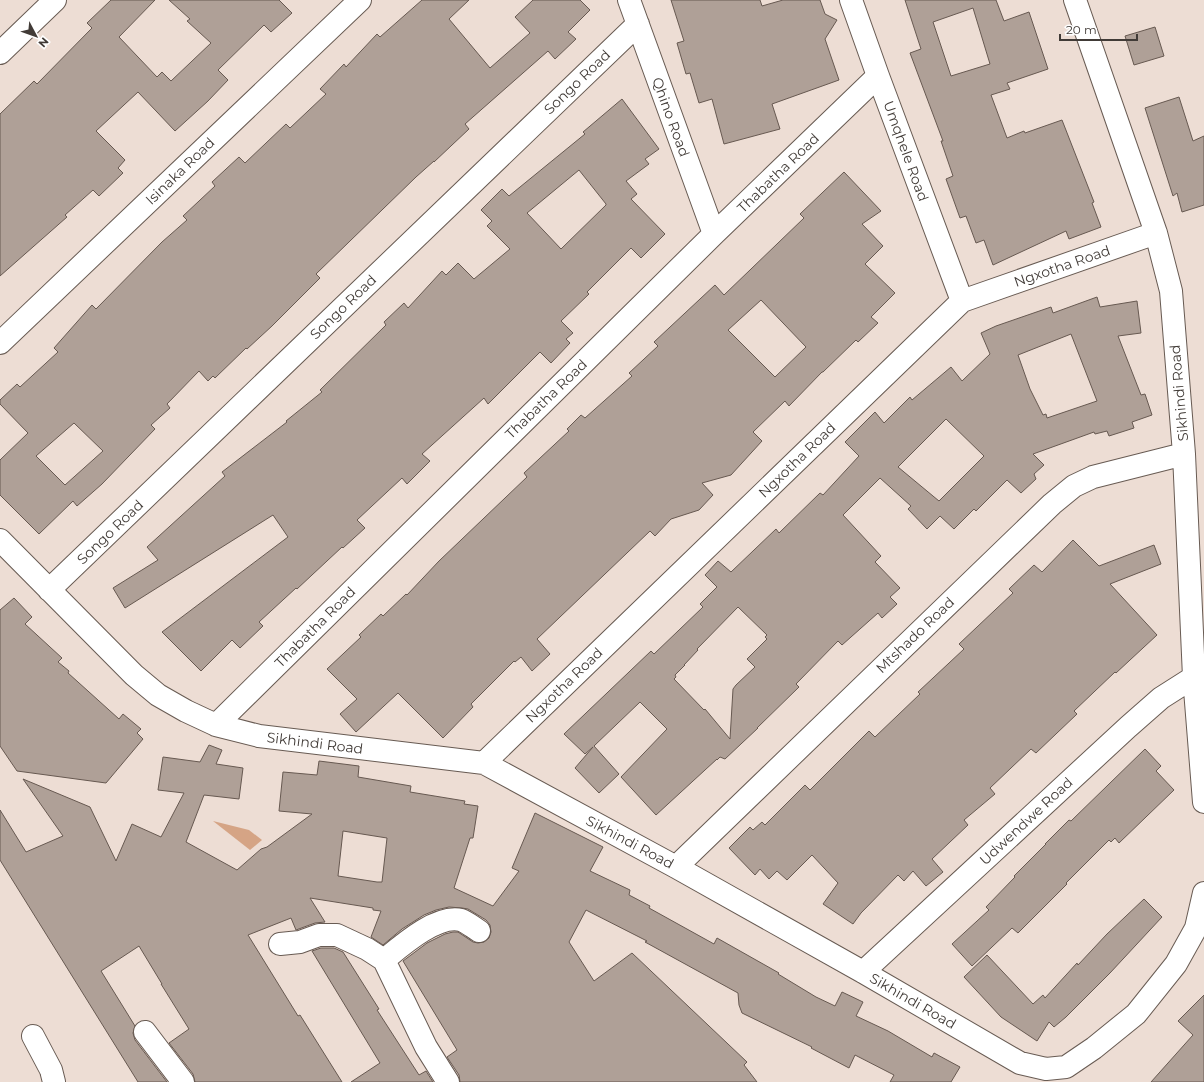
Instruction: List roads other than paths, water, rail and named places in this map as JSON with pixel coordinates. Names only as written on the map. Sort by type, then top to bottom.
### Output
[{"type":"street","points":[[0,53],[55,0]]},
{"type":"street","name":"Isinaka Road","points":[[0,343],[360,0]]},
{"type":"street","name":"Qhino Road","points":[[629,0],[714,234]]},
{"type":"street","name":"Umqhele Road","points":[[851,0],[962,301]]},
{"type":"street","name":"Sikhindi Road","points":[[1075,0],[1156,233],[1171,291],[1184,454],[1194,677],[1204,802]]},
{"type":"street","name":"Songo Road","points":[[49,590],[638,24]]},
{"type":"street","name":"Thabatha Road","points":[[216,724],[714,234],[878,76]]},
{"type":"street","name":"Ngxotha Road","points":[[484,763],[962,301],[1156,233]]},
{"type":"street","name":"Mtshado Road","points":[[676,867],[1052,504],[1074,486],[1094,476],[1184,454]]},
{"type":"street","name":"Sikhindi Road","points":[[0,540],[134,676],[158,695],[186,711],[216,724],[258,736],[484,763],[676,867],[863,972],[1020,1063],[1046,1069],[1066,1067],[1094,1048],[1136,1014],[1176,964],[1196,928],[1204,893]]},
{"type":"street","name":"Udwendwe Road","points":[[863,972],[1156,702],[1194,677]]},
{"type":"street","points":[[384,960],[414,936],[436,924],[450,919],[462,920],[479,931]]},
{"type":"street","points":[[280,944],[300,942],[319,935],[337,935],[367,949],[384,960],[426,1047],[448,1082]]},
{"type":"street","points":[[145,1032],[183,1082]]},
{"type":"street","points":[[33,1036],[51,1070],[54,1082]]}]
